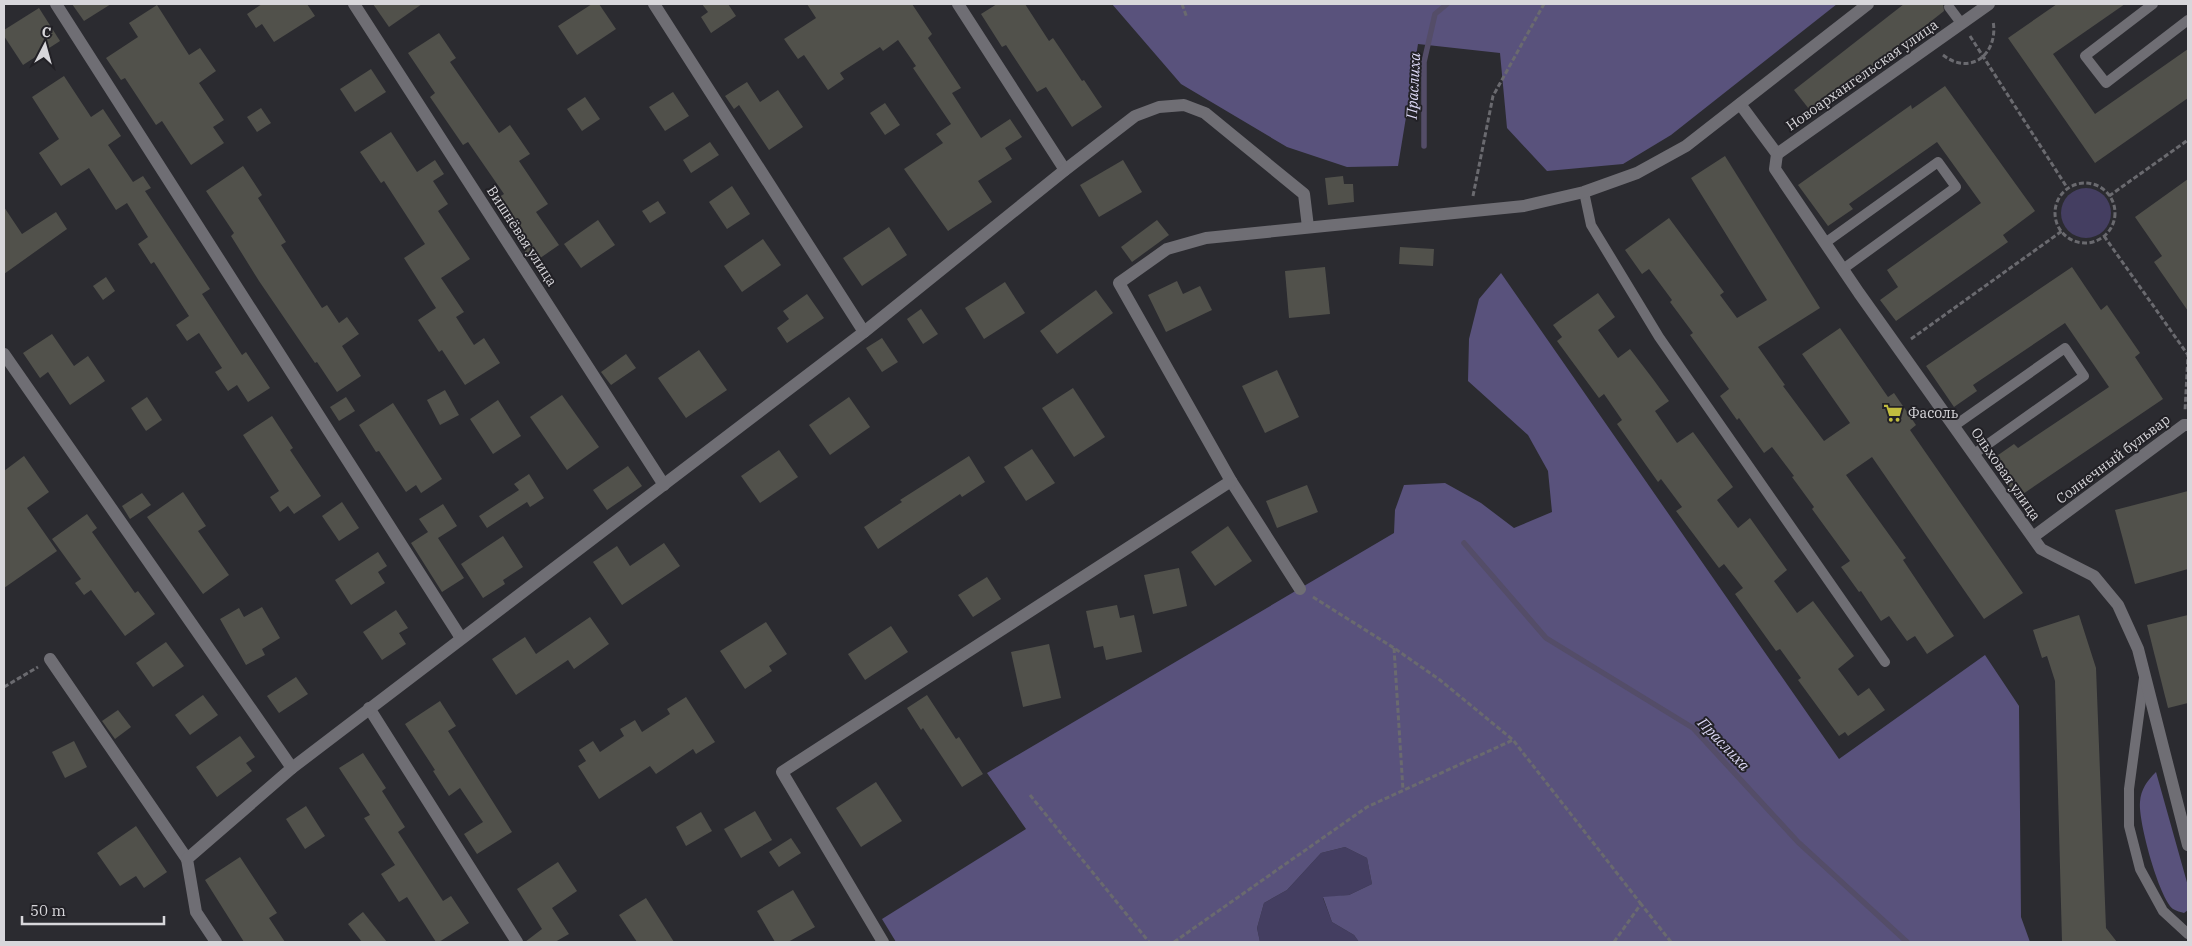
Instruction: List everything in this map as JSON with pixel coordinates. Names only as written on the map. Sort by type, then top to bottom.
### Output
[{"type":"street","points":[[56,4],[461,638]]},
{"type":"street","name":"Вишнёвая улица","points":[[354,4],[664,485]]},
{"type":"street","points":[[654,4],[864,332]]},
{"type":"street","points":[[958,4],[1064,170]]},
{"type":"street","points":[[1300,589],[1231,481],[1120,283],[1167,249],[1206,238],[1524,206],[1584,192],[1637,173],[1686,146],[1868,4]]},
{"type":"street","name":"Новоархангельская улица","points":[[1777,154],[1986,6]]},
{"type":"street","name":"Ольховая улица","points":[[1740,104],[1777,154],[1775,169],[1898,348],[2041,550],[2094,576],[2118,605],[2138,648],[2188,845]]},
{"type":"street","points":[[187,859],[292,768],[864,332],[1064,170],[1135,116],[1159,107],[1184,105],[1206,113],[1304,194],[1308,227]]},
{"type":"street","points":[[4,354],[292,768]]},
{"type":"street","name":"Солнечный бульвар","points":[[2032,537],[2186,425]]},
{"type":"street","points":[[883,942],[782,772],[1231,481]]},
{"type":"street","points":[[50,659],[187,859],[196,912],[216,942]]},
{"type":"street","points":[[369,708],[517,942]]},
{"type":"lane","points":[[2153,4],[2085,56],[2106,83],[2188,20]]},
{"type":"lane","points":[[1949,7],[1961,23]]},
{"type":"lane","points":[[1826,243],[1938,162],[1956,188],[1843,269]]},
{"type":"lane","points":[[1584,192],[1591,225],[1659,337],[1885,662]]},
{"type":"lane","points":[[1954,426],[2064,348],[2070,355],[2084,376],[1974,454]]},
{"type":"lane","points":[[2145,674],[2129,789],[2129,826],[2140,869],[2158,903],[2163,912],[2188,934]]},
{"type":"path","points":[[1182,4],[1187,18]]},
{"type":"path","points":[[1470,211],[1493,96],[1544,4]]},
{"type":"path","points":[[1934,42],[1940,53],[1949,60],[1961,63],[1973,62],[1983,57],[1992,46],[1995,32],[1986,6]]},
{"type":"path","points":[[1961,23],[2068,189]]},
{"type":"path","points":[[2109,196],[2188,140]]},
{"type":"path","points":[[2090,184],[2105,190],[2109,196],[2115,210],[2114,220],[2110,230],[2104,236],[2091,242],[2080,242],[2070,238],[2062,231],[2056,221],[2055,210],[2058,200],[2074,185],[2090,184]]},
{"type":"path","points":[[1898,348],[2062,231]]},
{"type":"path","points":[[2104,236],[2188,356],[2186,425]]},
{"type":"path","points":[[1300,589],[1394,648],[1440,680],[1513,740],[1671,942]]},
{"type":"path","points":[[1394,648],[1403,790]]},
{"type":"path","points":[[4,687],[50,659]]},
{"type":"path","points":[[1174,942],[1367,807],[1513,740]]},
{"type":"path","points":[[1030,795],[1150,942]]},
{"type":"path","points":[[1614,942],[1642,904]]},
{"type":"shaded area","points":[[1112,4],[1837,4],[1671,135],[1623,164],[1547,171],[1507,128],[1500,53],[1418,44],[1398,166],[1347,167],[1287,147],[1181,84]]},
{"type":"shaded area","points":[[2086,188],[2104,195],[2111,213],[2104,231],[2086,238],[2068,231],[2061,213],[2068,195]]},
{"type":"shaded area","points":[[1501,273],[1839,759],[1985,655],[2019,706],[2021,917],[2030,942],[1359,942],[1354,935],[1332,922],[1323,897],[1349,895],[1372,884],[1367,858],[1345,847],[1321,853],[1287,890],[1264,903],[1257,928],[1260,942],[896,942],[882,919],[1026,829],[987,773],[1394,533],[1395,510],[1404,485],[1445,483],[1481,503],[1514,528],[1552,512],[1548,471],[1528,435],[1468,381],[1469,339],[1479,299]]},
{"type":"shaded area","points":[[2156,772],[2188,886],[2188,910],[2184,913],[2173,909],[2167,902],[2150,858],[2142,825],[2140,802],[2143,789]]},
{"type":"shaded area","points":[[1345,847],[1367,858],[1372,884],[1349,895],[1323,898],[1332,922],[1354,935],[1359,942],[1260,942],[1257,928],[1264,903],[1287,890],[1321,853]]},
{"type":"building","points":[[72,4],[111,4],[84,21]]},
{"type":"building","points":[[262,4],[307,4],[315,16],[274,42],[262,24],[256,28],[247,14]]},
{"type":"building","points":[[373,4],[422,4],[389,27]]},
{"type":"building","points":[[592,4],[599,4],[616,29],[577,55],[558,26]]},
{"type":"building","points":[[702,4],[728,4],[736,16],[711,33],[701,17],[708,12]]},
{"type":"building","points":[[807,4],[912,4],[932,34],[928,38],[961,88],[952,93],[981,138],[1010,119],[1022,137],[1005,148],[1012,159],[978,181],[992,202],[948,231],[904,169],[943,143],[936,134],[951,124],[913,68],[916,66],[898,40],[883,51],[880,47],[840,73],[844,79],[828,90],[804,55],[798,59],[784,39],[816,18]]},
{"type":"building","points":[[997,4],[1025,4],[1049,41],[1053,38],[1102,107],[1072,127],[1046,87],[1037,92],[1006,45],[1002,47],[981,14]]},
{"type":"building","points":[[1904,4],[1943,4],[1944,11],[1813,114],[1794,90]]},
{"type":"building","points":[[2057,4],[2125,4],[2053,54],[2095,114],[2188,49],[2188,98],[2095,163],[2008,38]]},
{"type":"building","points":[[157,5],[189,55],[200,48],[216,71],[199,83],[224,120],[213,127],[224,143],[191,165],[162,121],[156,125],[125,78],[121,80],[106,58],[138,37],[129,23]]},
{"type":"building","points":[[39,8],[60,41],[23,65],[4,36],[4,30]]},
{"type":"building","points":[[439,33],[456,58],[450,62],[499,133],[510,125],[530,154],[519,161],[548,204],[536,212],[559,245],[533,263],[521,246],[528,241],[499,197],[504,194],[468,142],[463,145],[430,97],[435,93],[408,53]]},
{"type":"building","points":[[371,69],[386,92],[355,112],[340,89]]},
{"type":"building","points":[[64,76],[91,117],[103,109],[121,136],[108,145],[133,182],[143,176],[151,188],[145,191],[210,289],[202,294],[242,355],[246,352],[270,388],[248,402],[237,385],[228,391],[215,372],[222,368],[199,333],[187,341],[176,325],[189,316],[154,262],[151,264],[138,244],[148,237],[127,203],[116,210],[89,168],[61,186],[39,153],[59,139],[32,97]]},
{"type":"building","points":[[747,82],[760,102],[778,90],[803,127],[769,150],[739,105],[734,109],[725,96]]},
{"type":"building","points":[[1945,86],[2035,211],[2003,235],[2008,242],[1896,321],[1880,300],[1898,287],[1887,270],[1981,203],[1937,142],[1849,204],[1853,209],[1828,226],[1798,185],[1911,105],[1912,109]]},
{"type":"building","points":[[673,92],[689,116],[665,131],[649,107]]},
{"type":"building","points":[[585,97],[600,119],[582,131],[567,109]]},
{"type":"building","points":[[885,103],[900,125],[885,135],[870,113]]},
{"type":"building","points":[[261,108],[271,123],[257,132],[247,117]]},
{"type":"building","points":[[391,132],[417,172],[435,160],[444,174],[433,181],[448,204],[438,211],[470,259],[441,278],[464,312],[456,317],[474,345],[484,338],[500,363],[465,385],[442,350],[439,352],[418,320],[436,308],[404,258],[425,244],[384,181],[381,183],[360,152]]},
{"type":"building","points":[[710,142],[719,155],[691,173],[683,160]]},
{"type":"building","points":[[1725,156],[1820,308],[1758,347],[1785,385],[1783,386],[1824,441],[1850,423],[1802,354],[1840,328],[1888,397],[1894,393],[1916,425],[1910,430],[2023,593],[1984,619],[1872,457],[1846,475],[1906,558],[1903,560],[1954,636],[1927,654],[1915,636],[1907,641],[1889,616],[1881,621],[1861,591],[1859,592],[1841,567],[1850,561],[1812,509],[1814,507],[1792,477],[1794,476],[1772,447],[1764,453],[1739,418],[1737,420],[1720,396],[1729,389],[1690,335],[1693,333],[1670,302],[1672,300],[1649,269],[1642,274],[1625,250],[1669,218],[1724,292],[1720,295],[1737,318],[1767,300],[1691,178]]},
{"type":"building","points":[[1123,160],[1142,192],[1099,217],[1080,185]]},
{"type":"building","points":[[243,166],[262,195],[258,198],[286,242],[281,245],[322,308],[327,305],[339,323],[347,317],[359,334],[342,346],[361,376],[337,392],[259,281],[231,236],[234,233],[206,191]]},
{"type":"building","points":[[1343,176],[1344,184],[1353,184],[1354,202],[1328,205],[1325,178]]},
{"type":"building","points":[[2188,179],[2188,311],[2154,262],[2162,256],[2135,217]]},
{"type":"building","points":[[732,186],[750,214],[727,229],[709,202]]},
{"type":"building","points":[[658,201],[666,213],[650,223],[642,211]]},
{"type":"building","points":[[4,207],[22,234],[56,212],[67,229],[4,274]]},
{"type":"building","points":[[598,220],[615,245],[581,268],[564,244]]},
{"type":"building","points":[[1157,220],[1169,235],[1132,262],[1121,247]]},
{"type":"building","points":[[889,227],[907,255],[862,286],[843,258]]},
{"type":"building","points":[[763,239],[781,265],[742,292],[724,266]]},
{"type":"building","points":[[1400,247],[1434,249],[1433,266],[1399,264]]},
{"type":"building","points":[[1325,267],[1330,314],[1289,318],[1285,271]]},
{"type":"building","points":[[2072,267],[2101,310],[2107,305],[2140,353],[2135,357],[2163,399],[2017,498],[1991,460],[2014,444],[2018,448],[2109,387],[2065,323],[1973,385],[1977,391],[1954,407],[1926,366]]},
{"type":"building","points":[[106,277],[115,291],[103,300],[93,286]]},
{"type":"building","points":[[1177,281],[1183,294],[1200,286],[1212,310],[1166,332],[1148,295]]},
{"type":"building","points":[[1005,282],[1025,313],[984,339],[965,308]]},
{"type":"building","points":[[1096,290],[1113,313],[1057,354],[1040,331]]},
{"type":"building","points":[[1598,293],[1615,317],[1598,330],[1618,358],[1630,349],[1653,379],[1669,401],[1655,411],[1677,443],[1693,432],[1733,487],[1717,500],[1738,528],[1750,518],[1787,570],[1774,581],[1797,613],[1813,601],[1854,656],[1838,669],[1858,696],[1869,688],[1885,710],[1848,736],[1845,732],[1839,736],[1798,680],[1801,678],[1780,649],[1776,651],[1735,594],[1743,588],[1724,564],[1719,568],[1676,511],[1682,507],[1661,479],[1658,482],[1617,424],[1622,420],[1604,394],[1599,398],[1557,341],[1562,337],[1553,325]]},
{"type":"building","points":[[807,294],[824,318],[787,343],[777,328],[789,319],[783,311]]},
{"type":"building","points":[[921,309],[938,334],[923,344],[907,319]]},
{"type":"building","points":[[52,334],[74,366],[88,356],[105,381],[70,405],[48,372],[40,378],[23,353]]},
{"type":"building","points":[[882,338],[898,362],[882,372],[866,348]]},
{"type":"building","points":[[699,350],[727,390],[686,418],[658,378]]},
{"type":"building","points":[[626,354],[636,368],[611,385],[601,372]]},
{"type":"building","points":[[1277,370],[1299,417],[1265,433],[1242,386]]},
{"type":"building","points":[[1073,388],[1105,437],[1074,457],[1042,408]]},
{"type":"building","points":[[445,390],[459,415],[440,425],[427,400]]},
{"type":"building","points":[[562,395],[599,447],[567,470],[530,417]]},
{"type":"building","points":[[147,397],[162,420],[146,431],[131,408]]},
{"type":"building","points":[[346,397],[355,411],[339,421],[330,407]]},
{"type":"building","points":[[849,397],[870,427],[830,455],[809,425]]},
{"type":"building","points":[[498,400],[521,436],[493,454],[470,419]]},
{"type":"building","points":[[393,403],[442,479],[421,493],[416,485],[406,492],[379,451],[376,452],[359,425]]},
{"type":"building","points":[[272,416],[293,448],[290,450],[321,496],[294,514],[288,506],[280,512],[270,497],[279,491],[243,435]]},
{"type":"building","points":[[1032,449],[1055,483],[1026,501],[1004,467]]},
{"type":"building","points":[[779,450],[798,477],[760,503],[741,476]]},
{"type":"building","points":[[24,456],[49,492],[27,508],[57,551],[4,588],[4,471]]},
{"type":"building","points":[[969,456],[985,482],[962,497],[960,494],[878,549],[864,527],[902,502],[900,500]]},
{"type":"building","points":[[628,466],[642,486],[607,510],[593,490]]},
{"type":"building","points":[[529,474],[544,498],[530,507],[527,502],[487,528],[479,516],[519,490],[514,484]]},
{"type":"building","points":[[1307,485],[1318,512],[1277,528],[1266,501]]},
{"type":"building","points":[[2188,491],[2188,569],[2135,584],[2115,510]]},
{"type":"building","points":[[183,492],[206,526],[198,531],[229,575],[203,594],[147,517]]},
{"type":"building","points":[[142,493],[151,505],[130,519],[122,506]]},
{"type":"building","points":[[342,502],[359,528],[339,541],[322,516]]},
{"type":"building","points":[[443,504],[457,526],[438,538],[464,578],[442,592],[411,543],[428,532],[419,519]]},
{"type":"building","points":[[87,514],[97,528],[92,532],[135,593],[138,591],[155,614],[125,636],[91,590],[84,595],[75,583],[81,579],[52,539]]},
{"type":"building","points":[[1228,526],[1252,561],[1215,586],[1191,552]]},
{"type":"building","points":[[503,536],[523,567],[503,580],[505,584],[483,598],[461,564]]},
{"type":"building","points":[[664,543],[680,566],[622,605],[593,562],[617,546],[630,566]]},
{"type":"building","points":[[378,552],[387,566],[378,572],[385,583],[351,605],[335,580]]},
{"type":"building","points":[[1179,568],[1187,606],[1153,614],[1144,575]]},
{"type":"building","points":[[987,577],[1001,599],[973,617],[958,595]]},
{"type":"building","points":[[1117,605],[1120,618],[1134,615],[1142,652],[1106,660],[1103,646],[1094,648],[1086,611]]},
{"type":"building","points":[[262,607],[280,638],[262,649],[265,655],[246,665],[220,619],[239,608],[244,617]]},
{"type":"building","points":[[396,610],[408,628],[399,633],[406,644],[382,660],[363,632]]},
{"type":"building","points":[[2079,615],[2096,668],[2106,928],[2117,942],[2062,942],[2055,681],[2047,656],[2042,658],[2033,630]]},
{"type":"building","points":[[2188,615],[2188,703],[2168,708],[2147,625]]},
{"type":"building","points":[[590,617],[609,644],[574,669],[568,660],[516,695],[492,659],[525,637],[536,654]]},
{"type":"building","points":[[766,622],[787,654],[769,666],[772,671],[745,689],[720,651]]},
{"type":"building","points":[[891,626],[908,652],[865,680],[848,654]]},
{"type":"building","points":[[166,642],[184,666],[153,687],[136,663]]},
{"type":"building","points":[[1049,644],[1061,698],[1023,707],[1011,652]]},
{"type":"building","points":[[296,677],[308,694],[279,713],[267,696]]},
{"type":"building","points":[[203,695],[218,715],[190,735],[175,715]]},
{"type":"building","points":[[927,695],[956,739],[959,737],[983,774],[962,787],[923,728],[921,730],[907,708]]},
{"type":"building","points":[[686,697],[715,742],[696,754],[693,749],[656,774],[650,766],[599,799],[578,766],[586,761],[579,750],[593,741],[600,752],[624,736],[620,729],[635,720],[642,732],[670,714],[667,709]]},
{"type":"building","points":[[440,701],[456,726],[448,731],[512,832],[477,854],[464,834],[483,822],[460,788],[449,796],[433,771],[435,770],[405,724]]},
{"type":"building","points":[[118,710],[131,727],[115,739],[102,721]]},
{"type":"building","points":[[240,736],[255,757],[246,763],[252,771],[217,797],[196,767]]},
{"type":"building","points":[[74,741],[87,767],[65,778],[52,752]]},
{"type":"building","points":[[363,753],[386,788],[382,791],[405,827],[398,832],[443,901],[451,896],[469,923],[439,942],[436,942],[407,897],[399,902],[381,874],[395,865],[364,818],[370,815],[339,768]]},
{"type":"building","points":[[876,782],[902,821],[861,847],[836,808]]},
{"type":"building","points":[[306,806],[325,836],[305,849],[286,819]]},
{"type":"building","points":[[755,811],[772,840],[741,858],[724,829]]},
{"type":"building","points":[[701,812],[712,831],[686,846],[676,827]]},
{"type":"building","points":[[136,826],[167,872],[144,888],[136,876],[120,886],[97,853]]},
{"type":"building","points":[[791,838],[801,853],[779,867],[769,852]]},
{"type":"building","points":[[240,857],[277,913],[269,918],[285,942],[244,942],[205,880]]},
{"type":"building","points":[[558,862],[577,891],[552,908],[569,934],[555,942],[525,942],[542,929],[517,889]]},
{"type":"building","points":[[793,890],[815,927],[788,942],[775,942],[757,911]]},
{"type":"building","points":[[646,898],[674,942],[637,942],[619,915]]},
{"type":"building","points":[[363,912],[387,942],[362,942],[348,924]]},
{"type":"waterway","name":"Праслиха","points":[[1424,146],[1424,62],[1435,14],[1447,4]]},
{"type":"waterway","name":"Праслиха","points":[[1464,543],[1546,638],[1693,728],[1798,842],[1907,942]]},
{"type":"place","name":"Фасоль","points":[[1893,413]]}]
